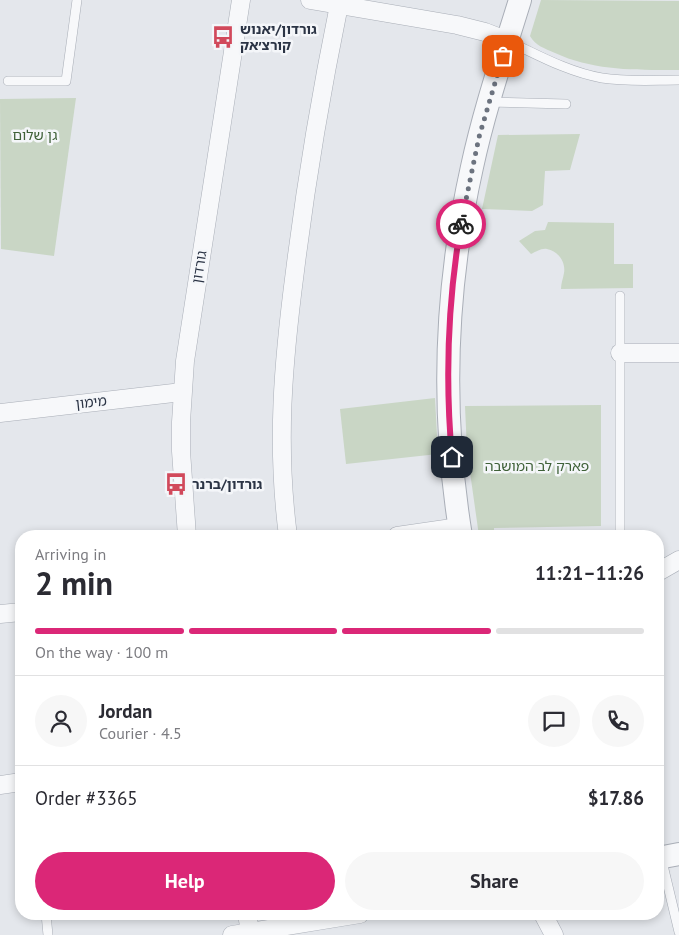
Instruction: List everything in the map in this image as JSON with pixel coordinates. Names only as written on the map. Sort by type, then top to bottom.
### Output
[{"type":"street","name":"גורדון","points":[[187,530],[181,451],[182,392],[189,328],[241,0]]},
{"type":"street","points":[[310,0],[457,25],[485,32],[508,41]]},
{"type":"street","points":[[460,530],[453,476],[449,412],[448,360],[452,293],[466,197],[474,159],[520,0]]},
{"type":"street","points":[[287,530],[283,496],[281,440],[282,384],[287,328],[309,164],[339,5]]},
{"type":"street","points":[[620,353],[679,353]]},
{"type":"street","name":"מימון","points":[[0,413],[182,392]]},
{"type":"street","points":[[664,569],[679,560]]},
{"type":"street","points":[[0,614],[15,613]]},
{"type":"street","points":[[0,785],[15,783]]},
{"type":"street","points":[[248,920],[250,932]]},
{"type":"street","points":[[232,935],[323,920]]},
{"type":"street","points":[[547,920],[554,935]]},
{"type":"street","points":[[558,920],[558,935]]},
{"type":"lane","points":[[8,81],[66,81],[77,0]]},
{"type":"lane","points":[[508,41],[566,68],[590,76],[616,80],[679,80]]},
{"type":"lane","points":[[489,102],[566,104]]},
{"type":"lane","points":[[620,296],[620,530]]},
{"type":"lane","points":[[666,856],[679,932]]},
{"type":"lane","points":[[47,920],[48,935]]},
{"type":"green space","points":[[541,0],[679,1],[679,70],[600,66],[570,59],[544,48],[530,36]]},
{"type":"green space","name":"גן שלום","points":[[76,98],[54,256],[1,249],[0,99]]},
{"type":"green space","points":[[580,134],[570,170],[545,171],[543,205],[532,211],[482,209],[498,135]]},
{"type":"green space","points":[[548,222],[614,223],[614,264],[633,264],[633,288],[561,289],[564,265],[558,255],[551,250],[545,249],[531,254],[519,241],[535,231],[545,230]]},
{"type":"green space","points":[[435,398],[438,454],[346,464],[340,409]]},
{"type":"green space","name":"פארק לב המושבה","points":[[601,405],[601,526],[478,530],[467,451],[465,406]]},
{"type":"way so far","points":[[461,224],[479,137],[503,56]]},
{"type":"place","name":"גורדון/יאנוש קורצ׳אק","points":[[223,37]]},
{"type":"place","name":"גורדון/ברנר","points":[[176,484]]},
{"type":"route","points":[[452,457],[448,360],[452,293],[461,224]]}]
